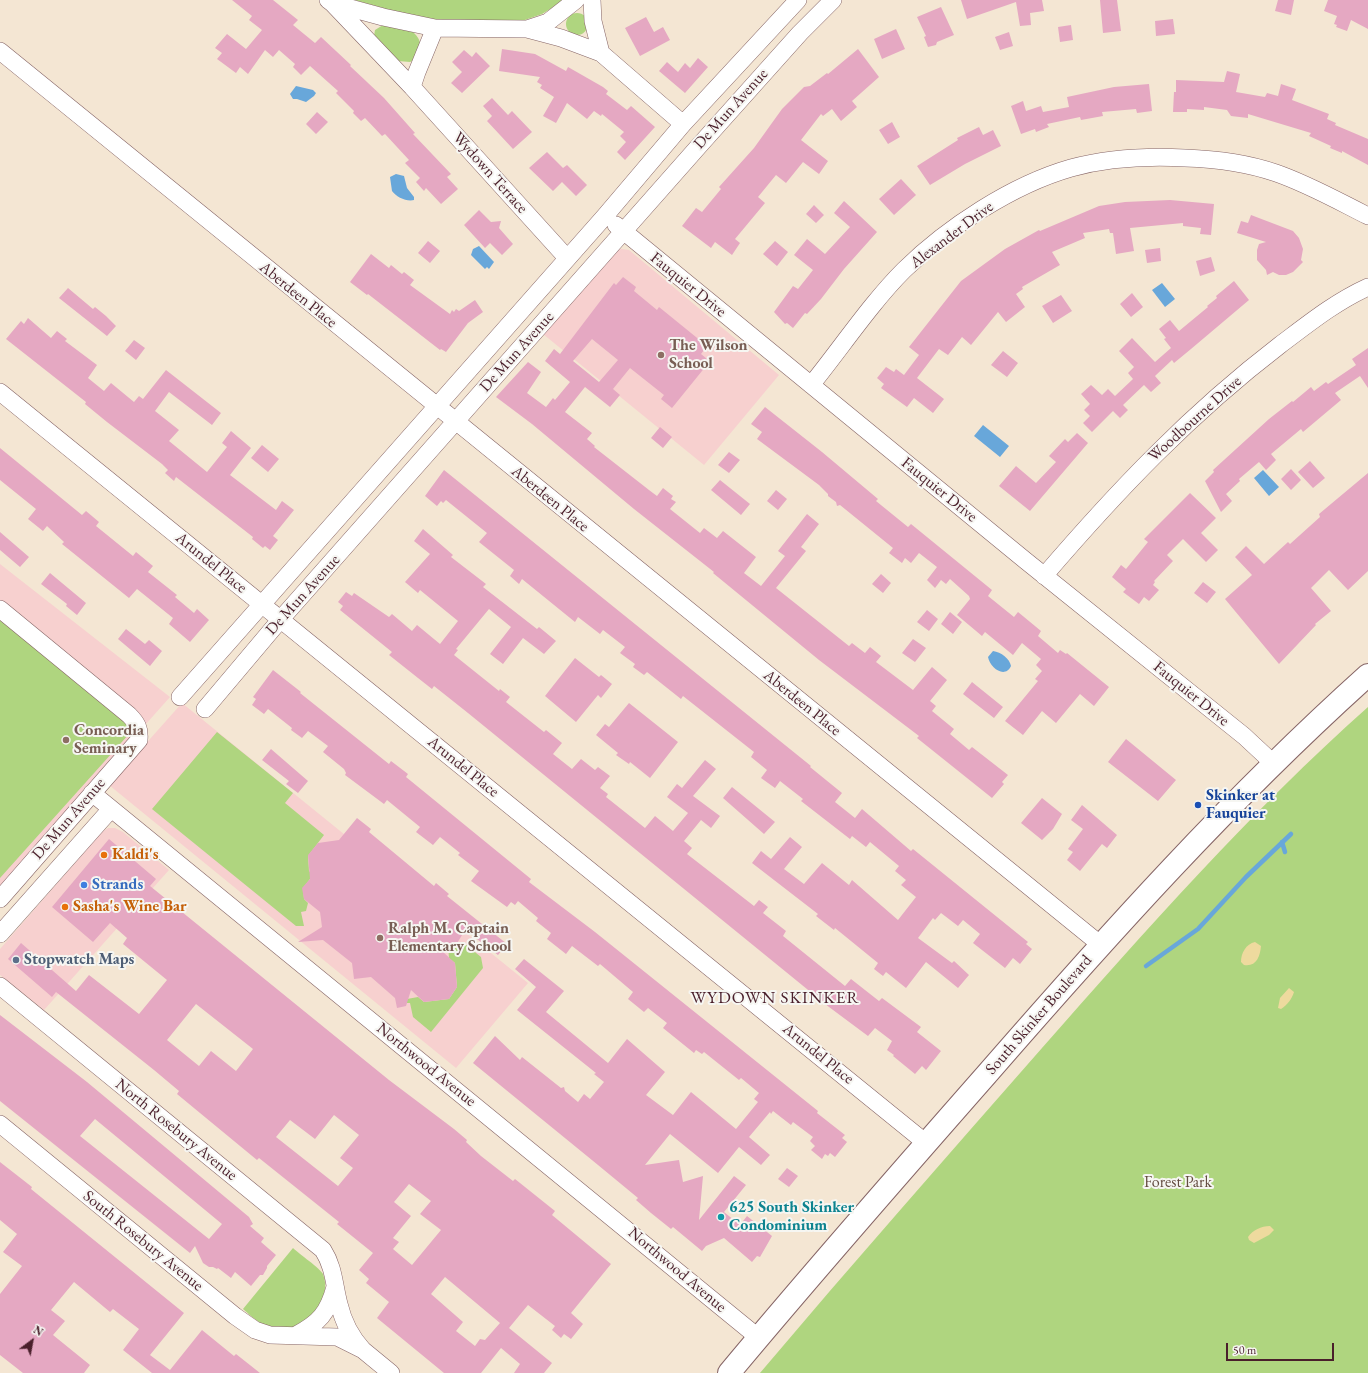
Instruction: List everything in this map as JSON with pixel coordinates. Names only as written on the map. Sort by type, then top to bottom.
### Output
[{"type":"main road","name":"South Skinker Boulevard","points":[[730,1373],[758,1338],[926,1143],[1101,945],[1191,847],[1273,763],[1368,675]]},
{"type":"street","name":"Wydown Terrace","points":[[527,29],[548,22],[576,0]]},
{"type":"street","points":[[592,0],[594,21],[601,53]]},
{"type":"street","name":"De Mun Avenue","points":[[180,697],[605,216],[684,124],[798,0]]},
{"type":"street","name":"De Mun Avenue","points":[[205,709],[280,620],[795,38],[833,0]]},
{"type":"street","name":"Wydown Terrace","points":[[330,1],[383,17],[435,28],[527,29],[561,38],[601,53],[684,124]]},
{"type":"street","name":"Wydown Terrace","points":[[330,1],[412,87],[567,258]]},
{"type":"street","points":[[412,87],[435,28]]},
{"type":"street","name":"Aberdeen Place","points":[[0,51],[1101,945]]},
{"type":"street","name":"Alexander Drive","points":[[811,385],[888,288],[905,270],[937,242],[963,222],[996,202],[1043,178],[1072,168],[1114,160],[1164,157],[1213,159],[1274,172],[1300,182],[1368,216]]},
{"type":"street","name":"Fauquier Drive","points":[[605,216],[1044,576],[1244,736],[1273,763]]},
{"type":"street","name":"Woodbourne Drive","points":[[1044,576],[1132,476],[1208,405],[1266,356],[1323,312],[1351,295],[1368,287]]},
{"type":"street","name":"Arundel Place","points":[[0,392],[926,1143]]},
{"type":"street","name":"De Mun Avenue","points":[[0,609],[129,715],[138,724],[139,740],[0,899]]},
{"type":"street","name":"Northwood Avenue","points":[[92,793],[303,964],[758,1338]]},
{"type":"street","name":"De Mun Avenue","points":[[0,934],[111,809]]},
{"type":"street","name":"North Rosebury Avenue","points":[[0,986],[323,1250],[332,1268],[339,1304],[347,1327],[354,1341],[363,1350]]},
{"type":"street","name":"South Rosebury Avenue","points":[[0,1124],[241,1321],[255,1330],[270,1336],[296,1335],[337,1337],[363,1350]]},
{"type":"street","name":"North Rosebury Avenue","points":[[323,1315],[331,1301],[335,1285]]},
{"type":"street","name":"South Rosebury Avenue","points":[[296,1335],[312,1326],[323,1315]]},
{"type":"street","points":[[363,1350],[391,1373]]},
{"type":"shaded area","name":"The Wilson School","points":[[616,250],[629,250],[779,375],[704,465],[543,334]]},
{"type":"shaded area","name":"Concordia Seminary","points":[[0,564],[170,697],[0,888]]},
{"type":"shaded area","points":[[182,703],[528,983],[456,1068],[109,785]]},
{"type":"shaded area","points":[[108,828],[115,828],[123,832],[169,870],[44,1010],[0,975],[0,949],[102,832]]},
{"type":"green space","points":[[354,0],[565,0],[542,14],[522,21],[443,20],[415,17]]},
{"type":"green space","points":[[573,13],[581,13],[588,20],[588,28],[581,35],[573,35],[566,28],[566,20]]},
{"type":"green space","points":[[383,25],[413,32],[416,35],[420,45],[416,59],[410,62],[398,61],[374,36],[375,30]]},
{"type":"green space","name":"Concordia Seminary","points":[[0,609],[138,724],[0,878]]},
{"type":"green space","name":"Forest Park","points":[[1368,707],[1368,1373],[760,1373],[936,1169],[1160,916],[1240,830],[1324,747]]},
{"type":"green space","points":[[217,732],[293,793],[285,803],[324,835],[308,856],[309,871],[313,875],[303,888],[304,899],[308,903],[306,911],[301,912],[304,926],[296,926],[152,809]]},
{"type":"green space","points":[[465,944],[481,957],[483,968],[431,1032],[413,1017],[410,1003],[407,1003],[407,999],[418,997],[424,1002],[449,999],[457,987],[455,963],[449,958],[448,946]]},
{"type":"green space","points":[[293,1248],[318,1268],[323,1274],[325,1284],[324,1294],[314,1313],[306,1320],[287,1329],[272,1328],[258,1322],[243,1309]]},
{"type":"sand","points":[[1255,942],[1261,946],[1260,954],[1254,963],[1244,965],[1241,962],[1243,952],[1249,945]]},
{"type":"sand","points":[[1289,988],[1294,992],[1292,997],[1281,1009],[1278,1008],[1280,998]]},
{"type":"sand","points":[[1270,1226],[1274,1230],[1269,1235],[1254,1243],[1249,1240],[1248,1237],[1255,1230]]},
{"type":"water","points":[[296,86],[313,90],[316,93],[306,102],[293,99],[290,94]]},
{"type":"water","points":[[396,174],[404,176],[407,188],[414,197],[414,200],[402,198],[392,191],[390,177]]},
{"type":"water","points":[[479,246],[494,262],[489,269],[487,267],[485,269],[471,255],[473,249]]},
{"type":"water","points":[[1162,283],[1175,299],[1165,307],[1152,290]]},
{"type":"water","points":[[983,425],[1009,446],[1000,457],[974,436]]},
{"type":"water","points":[[1263,470],[1279,487],[1269,496],[1254,478]]},
{"type":"water","points":[[993,651],[1007,658],[1011,666],[1008,670],[1002,672],[992,665],[988,657]]},
{"type":"building","points":[[232,0],[273,0],[298,20],[293,25],[315,43],[321,37],[384,98],[415,133],[413,134],[451,174],[447,177],[458,189],[441,204],[426,188],[424,191],[416,182],[420,178],[405,163],[409,160],[385,134],[382,136],[365,118],[361,121],[353,113],[354,111],[336,93],[338,91],[310,66],[301,75],[293,67],[295,64],[279,50],[273,57],[265,50],[248,74],[240,67],[236,73],[217,59],[222,53],[215,48],[227,34],[246,49],[262,30],[249,20],[252,16]]},
{"type":"building","points":[[961,0],[1042,0],[1044,11],[1030,13],[1031,25],[1020,26],[1016,2],[967,19]]},
{"type":"building","points":[[1100,0],[1117,0],[1121,31],[1103,33]]},
{"type":"building","points":[[1278,0],[1294,0],[1291,15],[1275,11]]},
{"type":"building","points":[[1328,0],[1368,0],[1368,29],[1351,20],[1347,31],[1336,27],[1337,25],[1334,24],[1337,16],[1324,11]]},
{"type":"building","points":[[941,7],[954,35],[937,42],[936,45],[928,47],[924,37],[926,36],[917,17]]},
{"type":"building","points":[[646,17],[654,32],[663,27],[670,40],[640,56],[625,28]]},
{"type":"building","points":[[1173,19],[1175,34],[1156,36],[1155,21]]},
{"type":"building","points":[[1071,25],[1073,40],[1060,42],[1058,27]]},
{"type":"building","points":[[896,29],[905,49],[882,59],[874,39]]},
{"type":"building","points":[[1009,32],[1013,46],[1000,50],[995,37]]},
{"type":"building","points":[[502,49],[535,54],[566,71],[568,67],[603,87],[608,91],[606,94],[627,110],[631,106],[655,127],[625,160],[617,152],[626,142],[620,136],[624,132],[602,114],[601,116],[594,111],[587,119],[567,103],[556,123],[543,116],[554,97],[540,88],[542,85],[537,82],[540,77],[499,71]]},
{"type":"building","points":[[858,49],[879,77],[852,101],[857,107],[841,121],[832,109],[823,116],[821,114],[801,140],[828,161],[819,174],[803,162],[786,183],[776,175],[758,197],[765,203],[735,239],[740,243],[732,255],[715,242],[711,248],[682,226],[696,208],[702,212],[721,189],[719,187],[754,148],[782,109],[804,87],[810,86],[827,73],[828,74]]},
{"type":"building","points":[[464,50],[472,57],[476,52],[490,66],[462,93],[451,83],[462,72],[452,62]]},
{"type":"building","points":[[698,58],[708,67],[685,93],[659,71],[667,62],[678,72],[685,63],[690,68]]},
{"type":"building","points":[[1227,71],[1240,74],[1236,92],[1265,97],[1267,93],[1278,96],[1281,84],[1296,89],[1292,100],[1329,114],[1327,119],[1336,123],[1335,125],[1368,139],[1368,165],[1342,151],[1342,153],[1330,148],[1331,146],[1309,136],[1311,133],[1248,114],[1248,118],[1231,116],[1227,110],[1204,107],[1204,110],[1187,109],[1187,112],[1173,112],[1176,80],[1224,82]]},
{"type":"building","points":[[1149,84],[1152,111],[1137,113],[1136,109],[1102,112],[1103,116],[1081,120],[1080,117],[1047,124],[1049,127],[1036,132],[1035,129],[1021,134],[1011,106],[1023,101],[1026,111],[1041,106],[1043,112],[1069,107],[1067,97],[1114,87]]},
{"type":"building","points":[[492,98],[508,115],[512,111],[532,132],[513,149],[487,121],[492,116],[483,106]]},
{"type":"building","points":[[317,112],[328,122],[316,134],[306,124]]},
{"type":"building","points":[[892,122],[900,137],[888,144],[879,130]]},
{"type":"building","points":[[979,127],[983,135],[993,130],[1001,146],[965,164],[930,185],[917,166],[958,140],[957,138]]},
{"type":"building","points":[[547,152],[563,168],[567,165],[587,185],[576,196],[562,182],[553,191],[529,168]]},
{"type":"building","points":[[901,179],[916,195],[894,215],[879,199]]},
{"type":"building","points":[[1170,200],[1214,204],[1211,235],[1200,234],[1201,228],[1183,226],[1183,223],[1130,228],[1134,251],[1116,254],[1113,233],[1110,233],[1109,229],[1083,233],[1085,238],[1052,252],[1060,265],[1022,287],[1023,289],[1016,294],[1025,307],[1006,322],[998,312],[971,345],[962,337],[948,355],[939,349],[917,378],[944,399],[933,413],[914,398],[907,407],[881,388],[884,384],[877,378],[886,367],[894,372],[896,369],[904,375],[919,355],[909,347],[961,281],[1005,249],[1039,230],[1040,231],[1099,206],[1125,202]]},
{"type":"building","points":[[844,201],[877,232],[844,269],[821,299],[807,314],[805,313],[793,328],[787,323],[785,324],[774,312],[793,286],[798,289],[813,270],[794,255],[807,239],[825,254],[850,227],[834,213]]},
{"type":"building","points":[[814,205],[824,215],[816,223],[806,214]]},
{"type":"building","points":[[479,210],[491,222],[501,221],[499,228],[513,244],[502,255],[490,243],[485,248],[464,225]]},
{"type":"building","points":[[1251,215],[1293,231],[1299,238],[1303,249],[1301,260],[1303,262],[1293,272],[1286,275],[1279,275],[1273,272],[1267,275],[1266,270],[1257,260],[1257,250],[1259,244],[1266,242],[1237,233],[1241,221],[1248,223]]},
{"type":"building","points":[[428,241],[440,251],[430,263],[418,253]]},
{"type":"building","points":[[775,241],[788,252],[777,266],[763,254]]},
{"type":"building","points":[[1160,248],[1161,261],[1147,263],[1145,250]]},
{"type":"building","points":[[371,254],[389,268],[391,265],[402,274],[404,272],[414,280],[410,285],[450,314],[452,310],[454,312],[456,309],[459,311],[475,300],[483,312],[468,323],[446,352],[441,349],[440,350],[368,294],[367,295],[350,282]]},
{"type":"building","points":[[1211,257],[1215,271],[1200,276],[1196,261]]},
{"type":"building","points":[[623,277],[636,287],[634,291],[657,310],[659,307],[707,346],[701,354],[707,359],[703,364],[706,366],[672,408],[661,399],[664,395],[630,368],[613,389],[620,395],[610,407],[585,387],[565,412],[592,433],[587,439],[595,446],[594,447],[649,490],[657,496],[663,488],[673,496],[671,499],[676,502],[670,509],[700,533],[704,528],[717,538],[723,531],[756,557],[744,573],[761,586],[785,556],[778,551],[807,514],[819,524],[801,547],[806,551],[776,588],[849,646],[852,643],[865,653],[870,647],[881,656],[876,662],[913,690],[932,667],[947,680],[930,701],[936,706],[932,711],[954,729],[950,734],[969,750],[972,747],[1008,775],[1002,782],[1004,784],[992,798],[917,738],[919,736],[819,660],[713,573],[714,572],[634,509],[532,424],[496,397],[528,362],[541,372],[527,393],[546,407],[553,398],[555,400],[570,382],[545,361],[554,349],[560,354],[614,283],[616,285]],"holes":[[[592,339],[618,360],[599,382],[573,361]]]},
{"type":"building","points":[[1234,281],[1249,300],[1174,363],[1172,360],[1155,376],[1161,383],[1151,392],[1144,385],[1123,405],[1128,410],[1120,418],[1113,411],[1092,432],[1083,423],[1090,416],[1084,410],[1090,404],[1081,394],[1091,385],[1102,395],[1108,389],[1115,396],[1133,379],[1128,373],[1134,367],[1119,351],[1132,338],[1155,362],[1171,348],[1159,329],[1170,320],[1179,331],[1208,307],[1207,306],[1217,298],[1216,296]]},
{"type":"building","points":[[68,288],[93,309],[95,307],[116,326],[107,336],[59,298]]},
{"type":"building","points":[[1132,293],[1143,307],[1131,317],[1120,304]]},
{"type":"building","points":[[1061,295],[1072,311],[1053,323],[1042,306]]},
{"type":"building","points":[[28,318],[51,338],[57,331],[67,339],[65,341],[97,365],[88,378],[104,391],[111,383],[134,402],[139,396],[143,399],[166,370],[221,413],[212,425],[169,392],[155,411],[179,430],[169,441],[207,472],[227,447],[222,443],[231,431],[251,448],[230,475],[276,510],[282,501],[294,510],[273,536],[278,540],[270,550],[265,546],[263,548],[252,539],[253,537],[176,477],[174,481],[165,473],[168,470],[162,464],[107,422],[85,404],[86,402],[6,339],[21,321],[24,324]]},
{"type":"building","points":[[134,340],[145,348],[136,360],[125,351]]},
{"type":"building","points":[[1368,348],[1368,388],[1360,376],[1335,393],[1341,400],[1303,432],[1301,429],[1271,454],[1276,460],[1266,470],[1259,462],[1239,479],[1240,481],[1226,494],[1232,501],[1221,512],[1205,481],[1214,472],[1213,470],[1269,419],[1311,387],[1314,391],[1326,382],[1328,384],[1356,365],[1352,359]]},
{"type":"building","points":[[1003,351],[1018,363],[1007,377],[991,365]]},
{"type":"building","points":[[765,407],[822,452],[878,499],[876,501],[908,527],[911,524],[992,590],[988,596],[1014,617],[1018,612],[1041,631],[1038,636],[1058,653],[1060,650],[1066,654],[1067,653],[1109,687],[1094,706],[1080,694],[1056,723],[1042,711],[1023,735],[1005,721],[1038,681],[1035,679],[1042,671],[1036,665],[1041,659],[1022,643],[1013,655],[985,632],[982,636],[957,615],[970,599],[969,596],[950,579],[946,584],[941,580],[935,588],[927,580],[937,567],[919,553],[911,563],[905,558],[902,563],[889,553],[893,548],[840,505],[837,506],[836,502],[828,496],[828,494],[819,485],[757,439],[762,432],[751,424]]},
{"type":"building","points":[[660,427],[672,437],[663,448],[651,438]]},
{"type":"building","points":[[1077,433],[1088,443],[1030,511],[999,486],[1016,466],[1036,483],[1056,462],[1049,456],[1065,439],[1068,442]]},
{"type":"building","points":[[262,445],[279,459],[268,472],[251,458]]},
{"type":"building","points":[[0,448],[82,515],[86,511],[99,522],[96,526],[133,556],[136,552],[153,566],[148,572],[177,595],[175,597],[194,613],[197,609],[209,620],[190,642],[169,624],[173,618],[137,589],[129,598],[62,544],[64,542],[47,526],[43,531],[28,519],[36,509],[0,480]]},
{"type":"building","points":[[729,452],[740,460],[729,473],[718,465]]},
{"type":"building","points":[[1310,461],[1325,478],[1313,488],[1298,472]]},
{"type":"building","points":[[1291,469],[1301,480],[1291,490],[1281,479]]},
{"type":"building","points":[[444,470],[811,766],[810,767],[842,793],[835,802],[855,818],[862,809],[911,851],[913,849],[1028,942],[1026,944],[1032,949],[1020,964],[1013,958],[1005,968],[973,943],[980,934],[963,920],[958,926],[941,913],[935,920],[933,918],[918,938],[952,963],[954,961],[969,975],[958,988],[926,962],[906,988],[886,972],[883,976],[874,969],[878,963],[835,928],[834,930],[816,916],[818,914],[752,863],[761,851],[771,859],[790,837],[802,847],[784,869],[804,884],[822,863],[849,885],[852,880],[898,920],[916,897],[901,885],[906,880],[895,871],[899,866],[870,842],[866,847],[852,836],[850,839],[801,801],[803,799],[780,781],[775,788],[761,778],[767,770],[751,757],[754,752],[683,696],[681,699],[647,672],[644,675],[633,667],[635,664],[620,653],[625,647],[603,630],[600,634],[578,617],[575,622],[522,579],[519,584],[510,576],[514,570],[479,542],[487,533],[446,500],[443,503],[441,501],[437,506],[425,496]]},
{"type":"building","points":[[1368,473],[1368,571],[1348,590],[1329,570],[1311,588],[1331,611],[1315,624],[1316,625],[1279,664],[1225,599],[1252,575],[1235,557],[1246,546],[1264,564],[1288,542],[1290,544],[1320,517],[1319,514]]},
{"type":"building","points":[[720,480],[750,504],[741,515],[711,490]]},
{"type":"building","points":[[776,490],[787,499],[778,510],[767,501]]},
{"type":"building","points":[[1190,493],[1216,518],[1201,533],[1218,550],[1206,562],[1183,539],[1167,555],[1173,561],[1154,581],[1155,582],[1153,585],[1159,590],[1149,601],[1144,597],[1139,604],[1123,592],[1126,589],[1112,577],[1121,565],[1126,569],[1148,542],[1144,539]]},
{"type":"building","points":[[423,529],[453,555],[451,557],[486,584],[483,587],[537,629],[539,627],[556,641],[544,654],[523,638],[503,664],[490,654],[511,627],[489,609],[456,649],[458,650],[454,655],[499,691],[500,689],[510,697],[506,702],[544,732],[546,730],[562,743],[553,754],[572,769],[581,759],[595,770],[598,767],[610,776],[600,788],[608,794],[606,797],[645,828],[655,816],[673,831],[688,813],[667,797],[677,784],[682,788],[705,760],[716,769],[693,796],[720,816],[711,828],[701,820],[684,841],[692,848],[687,854],[754,906],[759,900],[768,907],[763,913],[786,931],[783,936],[845,986],[851,979],[879,1001],[882,998],[921,1027],[917,1032],[941,1051],[926,1070],[922,1066],[915,1074],[887,1050],[892,1041],[875,1028],[868,1036],[829,1007],[468,713],[434,686],[432,689],[389,655],[392,652],[340,610],[343,606],[338,602],[346,592],[352,596],[354,593],[389,617],[392,614],[412,631],[417,625],[440,644],[458,621],[420,590],[418,593],[405,582],[430,554],[414,541]]},
{"type":"building","points":[[0,532],[29,557],[20,567],[0,550]]},
{"type":"building","points":[[50,573],[86,603],[77,615],[66,606],[67,604],[41,584]]},
{"type":"building","points":[[881,574],[891,583],[883,593],[872,584]]},
{"type":"building","points":[[1203,582],[1216,592],[1207,603],[1194,593]]},
{"type":"building","points":[[927,610],[938,619],[929,631],[917,622]]},
{"type":"building","points":[[950,612],[962,622],[953,634],[941,624]]},
{"type":"building","points":[[126,629],[145,644],[149,640],[162,651],[150,666],[118,639]]},
{"type":"building","points":[[913,639],[926,648],[915,662],[902,653]]},
{"type":"building","points":[[575,658],[599,677],[601,675],[612,684],[601,698],[598,695],[576,722],[545,696]]},
{"type":"building","points":[[273,670],[389,764],[391,761],[408,774],[406,777],[531,879],[529,882],[595,932],[818,1111],[817,1113],[845,1135],[842,1138],[847,1142],[835,1157],[830,1153],[828,1156],[825,1154],[822,1159],[811,1150],[815,1146],[810,1141],[813,1137],[793,1122],[791,1125],[773,1111],[771,1114],[770,1112],[749,1137],[770,1155],[761,1165],[739,1147],[718,1173],[670,1134],[645,1165],[679,1160],[683,1182],[703,1176],[699,1220],[734,1176],[746,1185],[724,1212],[740,1225],[747,1216],[772,1236],[760,1257],[757,1256],[752,1262],[724,1238],[706,1246],[702,1251],[673,1227],[671,1229],[651,1213],[636,1200],[638,1198],[473,1063],[495,1036],[520,1060],[522,1057],[561,1088],[564,1087],[565,1091],[578,1102],[584,1094],[590,1099],[604,1082],[594,1074],[596,1073],[517,1010],[536,987],[515,969],[524,959],[564,991],[546,1012],[608,1063],[627,1039],[665,1072],[646,1095],[673,1115],[691,1092],[736,1129],[758,1102],[754,1099],[759,1093],[741,1078],[739,1080],[704,1052],[702,1054],[696,1050],[694,1053],[663,1028],[667,1023],[648,1008],[644,1012],[628,999],[633,992],[600,964],[598,966],[572,946],[566,954],[547,939],[551,933],[536,921],[538,918],[518,901],[515,905],[511,902],[507,907],[471,881],[479,871],[458,855],[460,853],[440,837],[433,845],[416,832],[420,827],[387,800],[384,804],[345,775],[346,773],[344,769],[323,752],[328,746],[308,731],[302,738],[268,709],[264,714],[252,705],[256,699],[253,697]]},
{"type":"building","points":[[972,682],[1003,707],[994,718],[963,694]]},
{"type":"building","points":[[629,703],[678,742],[650,778],[630,762],[629,764],[616,755],[618,753],[596,735],[605,724],[609,727]]},
{"type":"building","points":[[1126,739],[1176,780],[1158,801],[1108,762]]},
{"type":"building","points":[[271,749],[308,781],[298,793],[286,784],[289,781],[262,760]]},
{"type":"building","points":[[732,787],[775,822],[764,834],[723,798]]},
{"type":"building","points":[[1042,798],[1062,814],[1053,829],[1042,840],[1021,823]]},
{"type":"building","points":[[1082,805],[1117,835],[1107,848],[1102,844],[1080,871],[1067,860],[1073,852],[1068,849],[1083,829],[1071,820]]},
{"type":"building","name":"Ralph M. Captain Elementary School","points":[[357,818],[371,829],[369,832],[434,886],[436,883],[449,894],[447,896],[507,944],[498,955],[465,930],[456,945],[442,951],[455,963],[457,987],[449,999],[424,1002],[411,990],[406,1006],[397,1008],[395,998],[371,977],[354,979],[352,963],[323,940],[298,942],[322,927],[320,912],[304,899],[302,888],[310,879],[308,855],[318,843],[339,840]]},
{"type":"building","points":[[109,839],[156,879],[150,886],[389,1080],[454,1129],[467,1140],[466,1142],[481,1156],[513,1181],[515,1179],[555,1211],[552,1215],[611,1264],[571,1313],[583,1324],[571,1339],[564,1334],[561,1338],[552,1330],[555,1326],[528,1305],[509,1328],[552,1363],[544,1373],[514,1373],[520,1364],[501,1348],[481,1373],[444,1373],[377,1318],[389,1302],[366,1283],[369,1279],[359,1270],[373,1253],[337,1224],[339,1222],[259,1158],[257,1160],[177,1094],[179,1091],[154,1070],[56,992],[52,997],[8,959],[21,943],[76,991],[89,975],[139,1014],[167,980],[123,944],[127,938],[110,923],[93,942],[52,907]],"holes":[[[196,1004],[253,1049],[236,1071],[211,1051],[199,1066],[167,1040]],[[334,1115],[359,1135],[340,1158],[353,1168],[338,1186],[276,1137],[290,1120],[315,1139]],[[409,1184],[431,1201],[420,1214],[441,1230],[412,1265],[393,1249],[399,1242],[393,1238],[411,1216],[394,1202]],[[445,1277],[500,1323],[485,1340],[480,1339],[475,1346],[456,1331],[463,1322],[431,1294]]]},
{"type":"building","points":[[0,1015],[87,1082],[249,1217],[253,1224],[250,1226],[264,1238],[261,1242],[276,1255],[267,1266],[263,1275],[260,1275],[251,1286],[235,1272],[231,1278],[218,1268],[209,1267],[203,1263],[195,1246],[190,1253],[0,1101]],"holes":[[[95,1119],[222,1224],[209,1239],[80,1136]]]},
{"type":"building","points":[[0,1162],[32,1187],[31,1189],[184,1313],[150,1355],[170,1370],[202,1330],[234,1356],[236,1354],[260,1373],[152,1373],[123,1350],[139,1329],[113,1309],[110,1312],[74,1282],[51,1310],[65,1321],[53,1335],[90,1365],[84,1373],[23,1373],[0,1355],[0,1294],[22,1266],[3,1252],[17,1234],[0,1220]]},
{"type":"building","points":[[787,1168],[798,1176],[789,1187],[778,1179]]},
{"type":"waterway","points":[[1146,966],[1198,929],[1246,877],[1291,834]]},
{"type":"waterway","points":[[1282,842],[1285,852]]},
{"type":"place","name":"The Wilson School","points":[[661,355]]},
{"type":"place","name":"Concordia Seminary","points":[[66,740]]},
{"type":"place","name":"Skinker at Fauquier","points":[[1198,805]]},
{"type":"place","name":"Kaldi's","points":[[104,855]]},
{"type":"place","name":"Strands","points":[[84,885]]},
{"type":"place","name":"Sasha's Wine Bar","points":[[65,907]]},
{"type":"place","name":"Ralph M. Captain Elementary School","points":[[380,938]]},
{"type":"place","name":"Stopwatch Maps","points":[[16,960]]},
{"type":"place","name":"625 South Skinker Condominium","points":[[721,1217]]},
{"type":"district","name":"WYDOWN SKINKER","points":[[775,998]]}]
